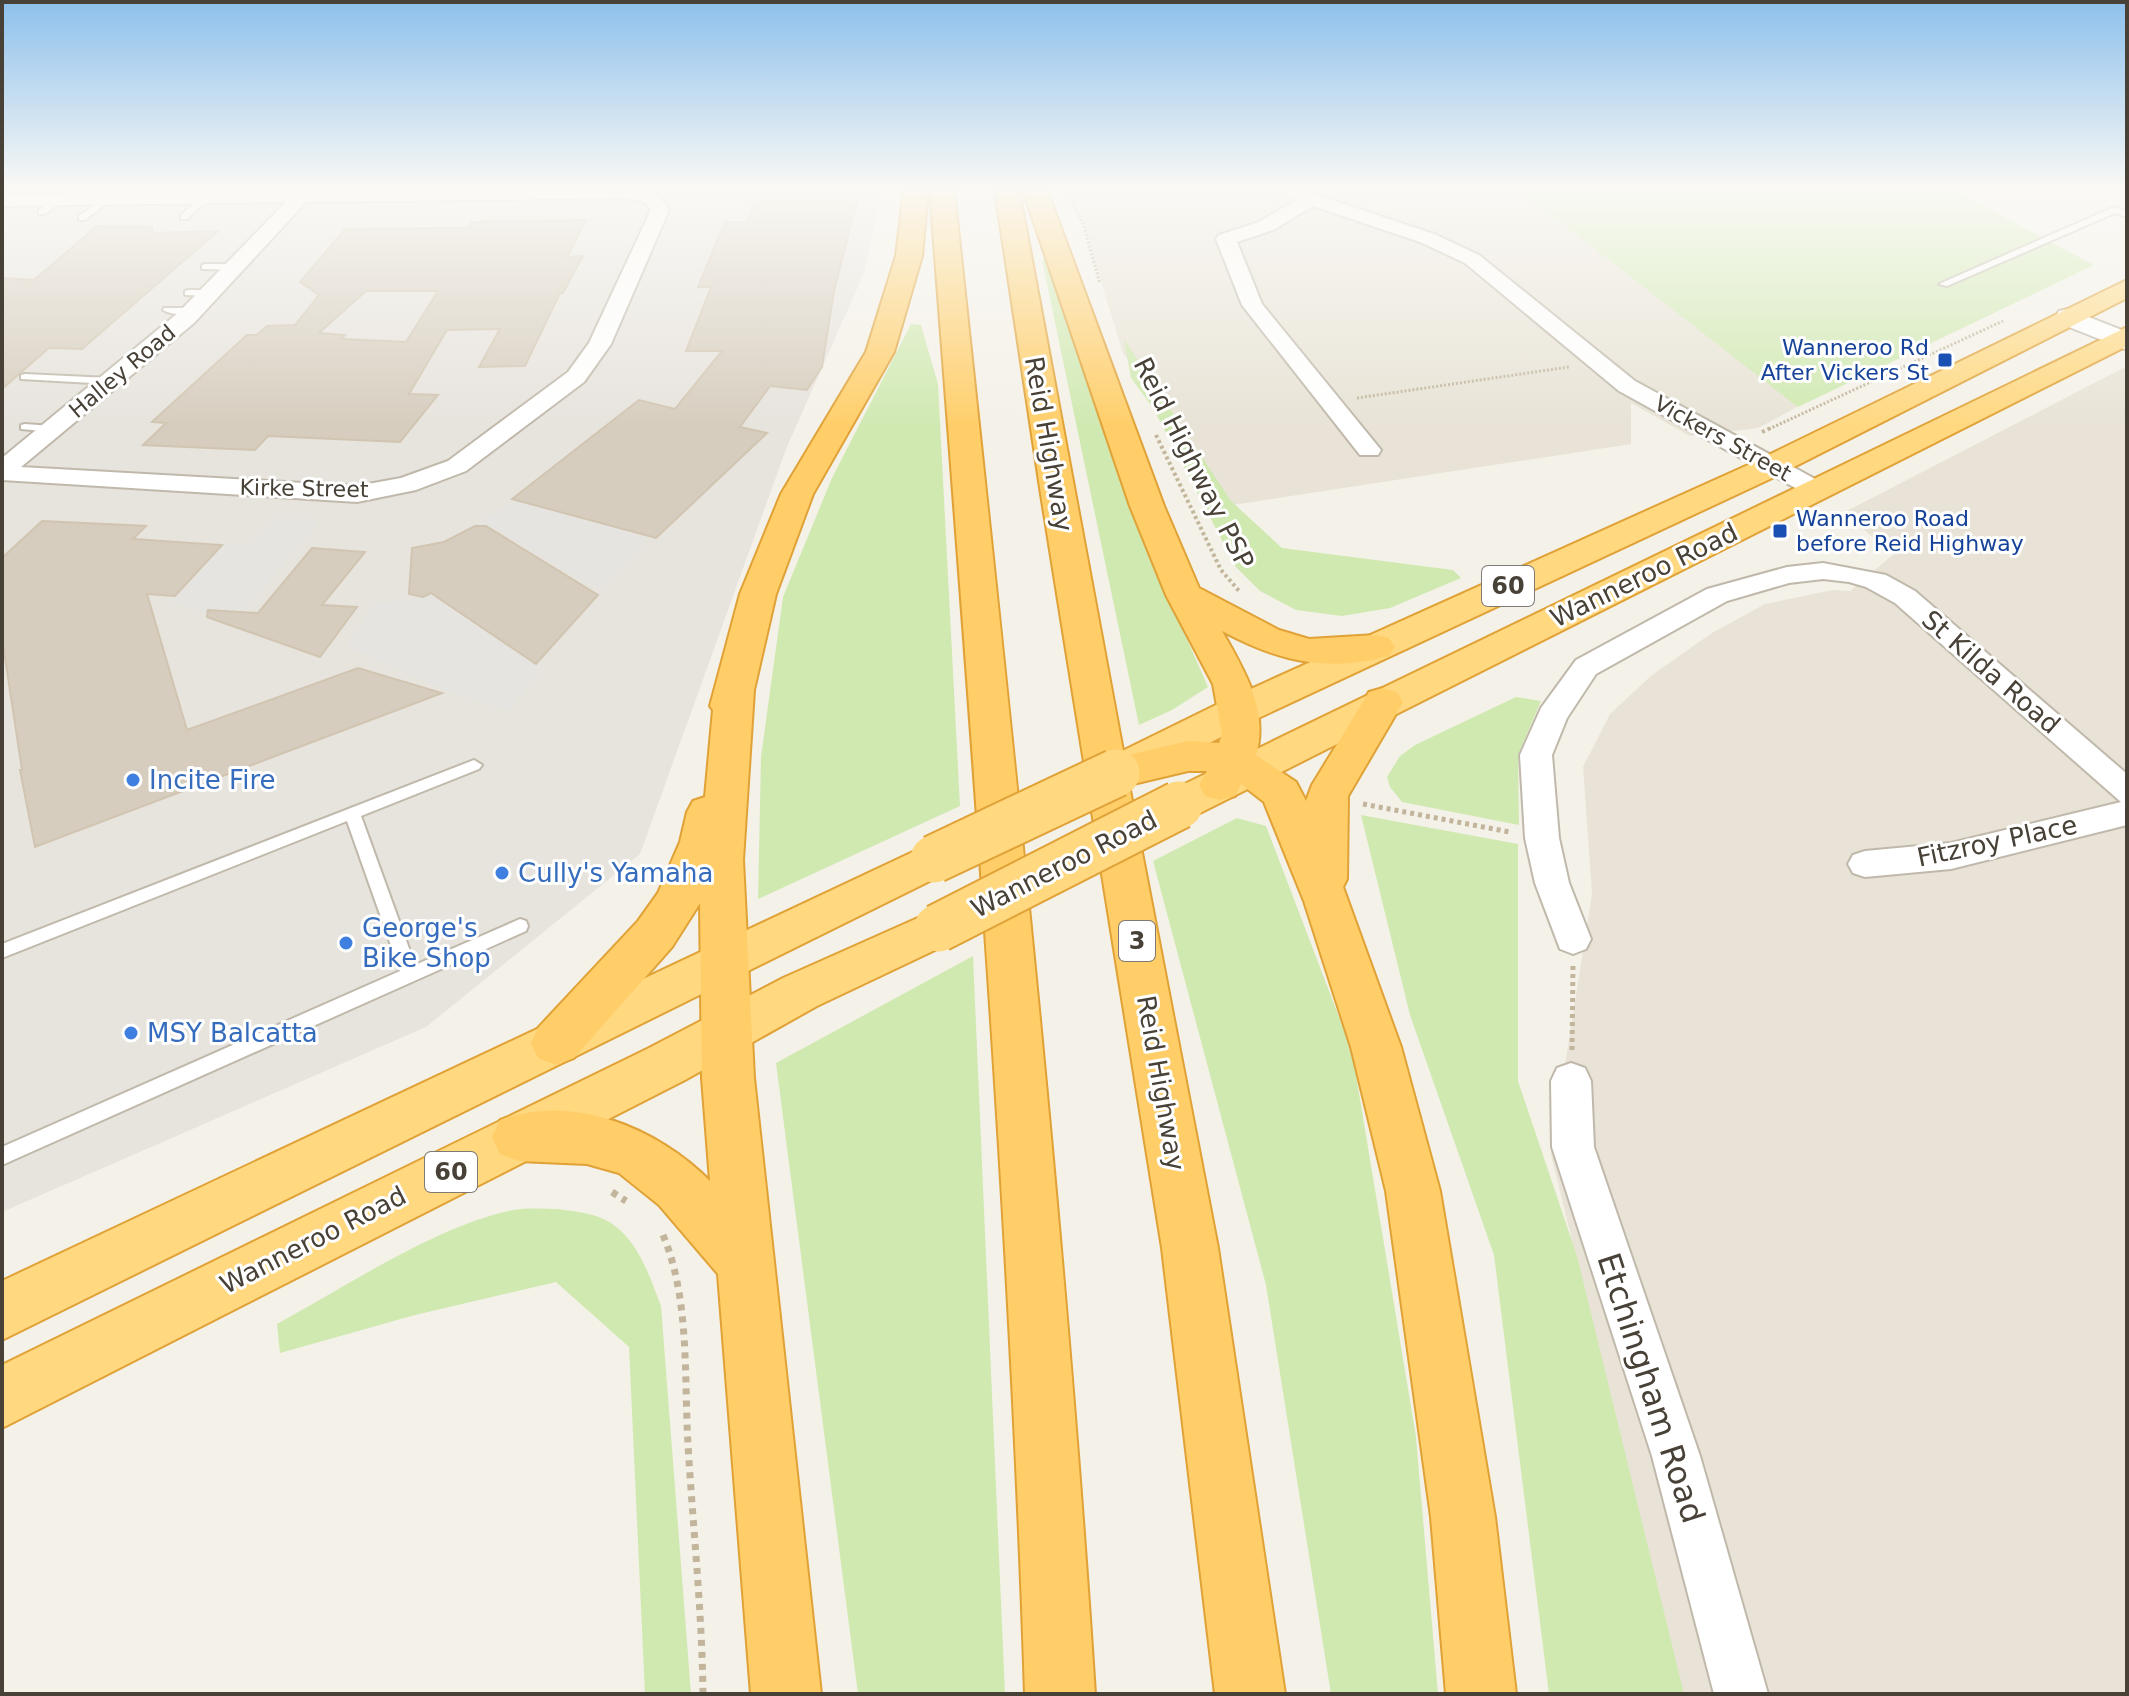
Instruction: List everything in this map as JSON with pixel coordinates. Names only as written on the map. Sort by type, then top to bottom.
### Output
[{"type":"highway","points":[[556,1043],[655,934],[677,902],[702,842],[735,678],[758,594],[797,494],[880,352],[905,269]]},
{"type":"highway","points":[[949,269],[1016,983],[1050,1455],[1060,1694]]},
{"type":"highway","name":"Reid Highway","points":[[1020,269],[1190,1248],[1250,1694]]},
{"type":"highway","points":[[1063,269],[1147,506],[1184,595],[1232,684],[1242,734],[1234,771]]},
{"type":"highway","name":"Wanneroo Road","points":[[1162,755],[1238,711],[1766,469],[2127,288]]},
{"type":"highway","name":"Wanneroo Road","points":[[2,1397],[726,1033],[800,992],[938,928],[1179,805],[1234,771],[1812,494],[2089,355],[2126,342]]},
{"type":"highway","points":[[1184,595],[1266,639],[1308,652],[1376,647]]},
{"type":"highway","points":[[735,678],[721,860],[726,1033],[786,1694]]},
{"type":"highway","points":[[1327,901],[1324,859],[1327,796],[1383,702]]},
{"type":"highway","points":[[2,1311],[1116,773],[1162,755],[1212,756],[1234,771],[1281,793],[1327,901],[1376,1047],[1413,1191],[1463,1517],[1481,1694]]},
{"type":"highway","points":[[519,1137],[589,1139],[635,1152],[673,1179],[748,1266]]},
{"type":"street","name":"Halley Road","points":[[2,472],[110,381],[191,302],[212,293],[234,269]]},
{"type":"street","name":"Kirke Street","points":[[2,472],[357,494],[407,485],[457,466],[576,377],[600,344],[634,269]]},
{"type":"street","points":[[1238,269],[1252,305],[1369,450]]},
{"type":"street","name":"Vickers Street","points":[[1484,269],[1627,386],[1812,494]]},
{"type":"street","points":[[2074,315],[2126,342]]},
{"type":"street","name":"St Kilda Road","points":[[1542,838],[1536,755],[1552,716],[1586,667],[1717,595],[1808,572],[1842,573],[1876,581],[1905,597],[2127,792]]},
{"type":"street","name":"Fitzroy Place","points":[[1865,864],[1951,856],[2127,813]]},
{"type":"street","points":[[1542,838],[1552,883],[1573,939]]},
{"type":"street","name":"Etchingham Road","points":[[1571,1081],[1573,1147],[1676,1456],[1741,1694]]},
{"type":"lane","points":[[1944,284],[1978,269]]},
{"type":"lane","points":[[168,310],[191,302]]},
{"type":"lane","points":[[25,377],[110,381]]},
{"type":"lane","points":[[25,427],[52,429]]},
{"type":"lane","points":[[2,951],[474,765]]},
{"type":"lane","points":[[352,813],[410,975]]},
{"type":"lane","points":[[2,1156],[520,926]]},
{"type":"path","points":[[1096,269],[1104,295]]},
{"type":"path","points":[[1753,433],[1767,431],[2003,321]]},
{"type":"path","points":[[1328,402],[1596,363]]},
{"type":"path","name":"Reid Highway PSP","points":[[1151,427],[1179,478],[1221,570],[1238,590],[1251,597]]},
{"type":"path","points":[[1327,796],[1542,838]]},
{"type":"path","points":[[1571,1081],[1573,939]]},
{"type":"path","points":[[612,1192],[631,1205]]},
{"type":"path","points":[[661,1230],[673,1259],[679,1295],[692,1512],[702,1606],[703,1694]]},
{"type":"shaded area","points":[[2,269],[865,269],[786,449],[640,854],[426,1027],[2,1212]]},
{"type":"shaded area","points":[[1097,269],[1621,269],[1799,406],[1758,428],[1690,436],[1631,403],[1631,444],[1226,506],[1123,353]]},
{"type":"shaded area","points":[[2127,366],[2127,1694],[1682,1694],[1551,1154],[1592,894],[1583,767],[1610,714],[1652,675],[1712,633],[1765,604],[1833,590],[1850,591],[1894,554],[1843,513]]},
{"type":"shaded area","points":[[512,501],[647,539],[599,590],[482,522]]},
{"type":"shaded area","points":[[276,518],[320,520],[234,622],[172,601],[225,544],[251,545]]},
{"type":"shaded area","points":[[431,595],[541,670],[508,711],[442,689],[347,646],[374,604]]},
{"type":"green space","points":[[1044,269],[1054,269],[1129,507],[1208,687],[1172,710],[1139,725]]},
{"type":"green space","points":[[1621,269],[2085,269],[1798,407]]},
{"type":"green space","points":[[911,324],[921,325],[938,384],[960,806],[758,899],[761,757],[783,597],[832,478]]},
{"type":"green space","points":[[1124,339],[1231,501],[1282,548],[1453,570],[1461,578],[1390,608],[1342,616],[1296,610],[1260,591],[1236,567],[1153,408],[1131,378]]},
{"type":"green space","points":[[1516,697],[1541,701],[1518,755],[1519,825],[1402,802],[1390,787],[1387,777],[1400,756],[1415,745]]},
{"type":"green space","points":[[1361,815],[1518,844],[1518,1081],[1577,1256],[1684,1694],[1549,1694],[1494,1255],[1410,1015]]},
{"type":"green space","points":[[1237,818],[1266,826],[1352,1051],[1416,1437],[1438,1694],[1331,1694],[1266,1285],[1153,861]]},
{"type":"green space","points":[[973,956],[1005,1694],[858,1694],[776,1063]]},
{"type":"green space","points":[[558,1209],[596,1216],[621,1231],[638,1253],[661,1306],[691,1694],[645,1694],[629,1347],[556,1282],[415,1315],[280,1353],[277,1324],[421,1244],[509,1211]]},
{"type":"building","points":[[47,269],[174,269],[82,349],[49,348],[2,389],[2,278],[34,280]]},
{"type":"building","points":[[311,269],[576,269],[563,293],[560,293],[525,366],[479,367],[500,329],[447,330],[409,394],[438,395],[400,442],[268,436],[255,450],[143,445],[166,423],[152,422],[247,335],[257,335],[267,326],[295,325],[319,295],[300,282]],"holes":[[[366,291],[438,291],[406,342],[341,339],[345,335],[319,333]]]},
{"type":"building","points":[[705,269],[840,269],[822,367],[807,390],[770,386],[740,427],[767,433],[656,538],[512,499],[639,400],[675,409],[722,351],[686,351],[711,287],[698,287]]},
{"type":"building","points":[[42,521],[146,526],[133,539],[222,545],[175,596],[147,594],[187,730],[358,668],[442,693],[35,847],[20,770],[2,638],[2,558]]},
{"type":"building","points":[[475,526],[486,526],[598,595],[536,664],[431,593],[423,597],[409,594],[412,548],[444,542]]},
{"type":"building","points":[[312,548],[365,552],[322,605],[357,607],[320,657],[207,617],[208,610],[258,613]]},
{"type":"place","name":"Wanneroo Rd After Vickers St","points":[[1945,360]]},
{"type":"place","name":"Wanneroo Road before Reid Highway","points":[[1780,531]]},
{"type":"place","name":"Incite Fire","points":[[133,780]]},
{"type":"place","name":"Cully's Yamaha","points":[[502,873]]},
{"type":"place","name":"George's Bike Shop","points":[[346,943]]},
{"type":"place","name":"MSY Balcatta","points":[[131,1033]]}]
